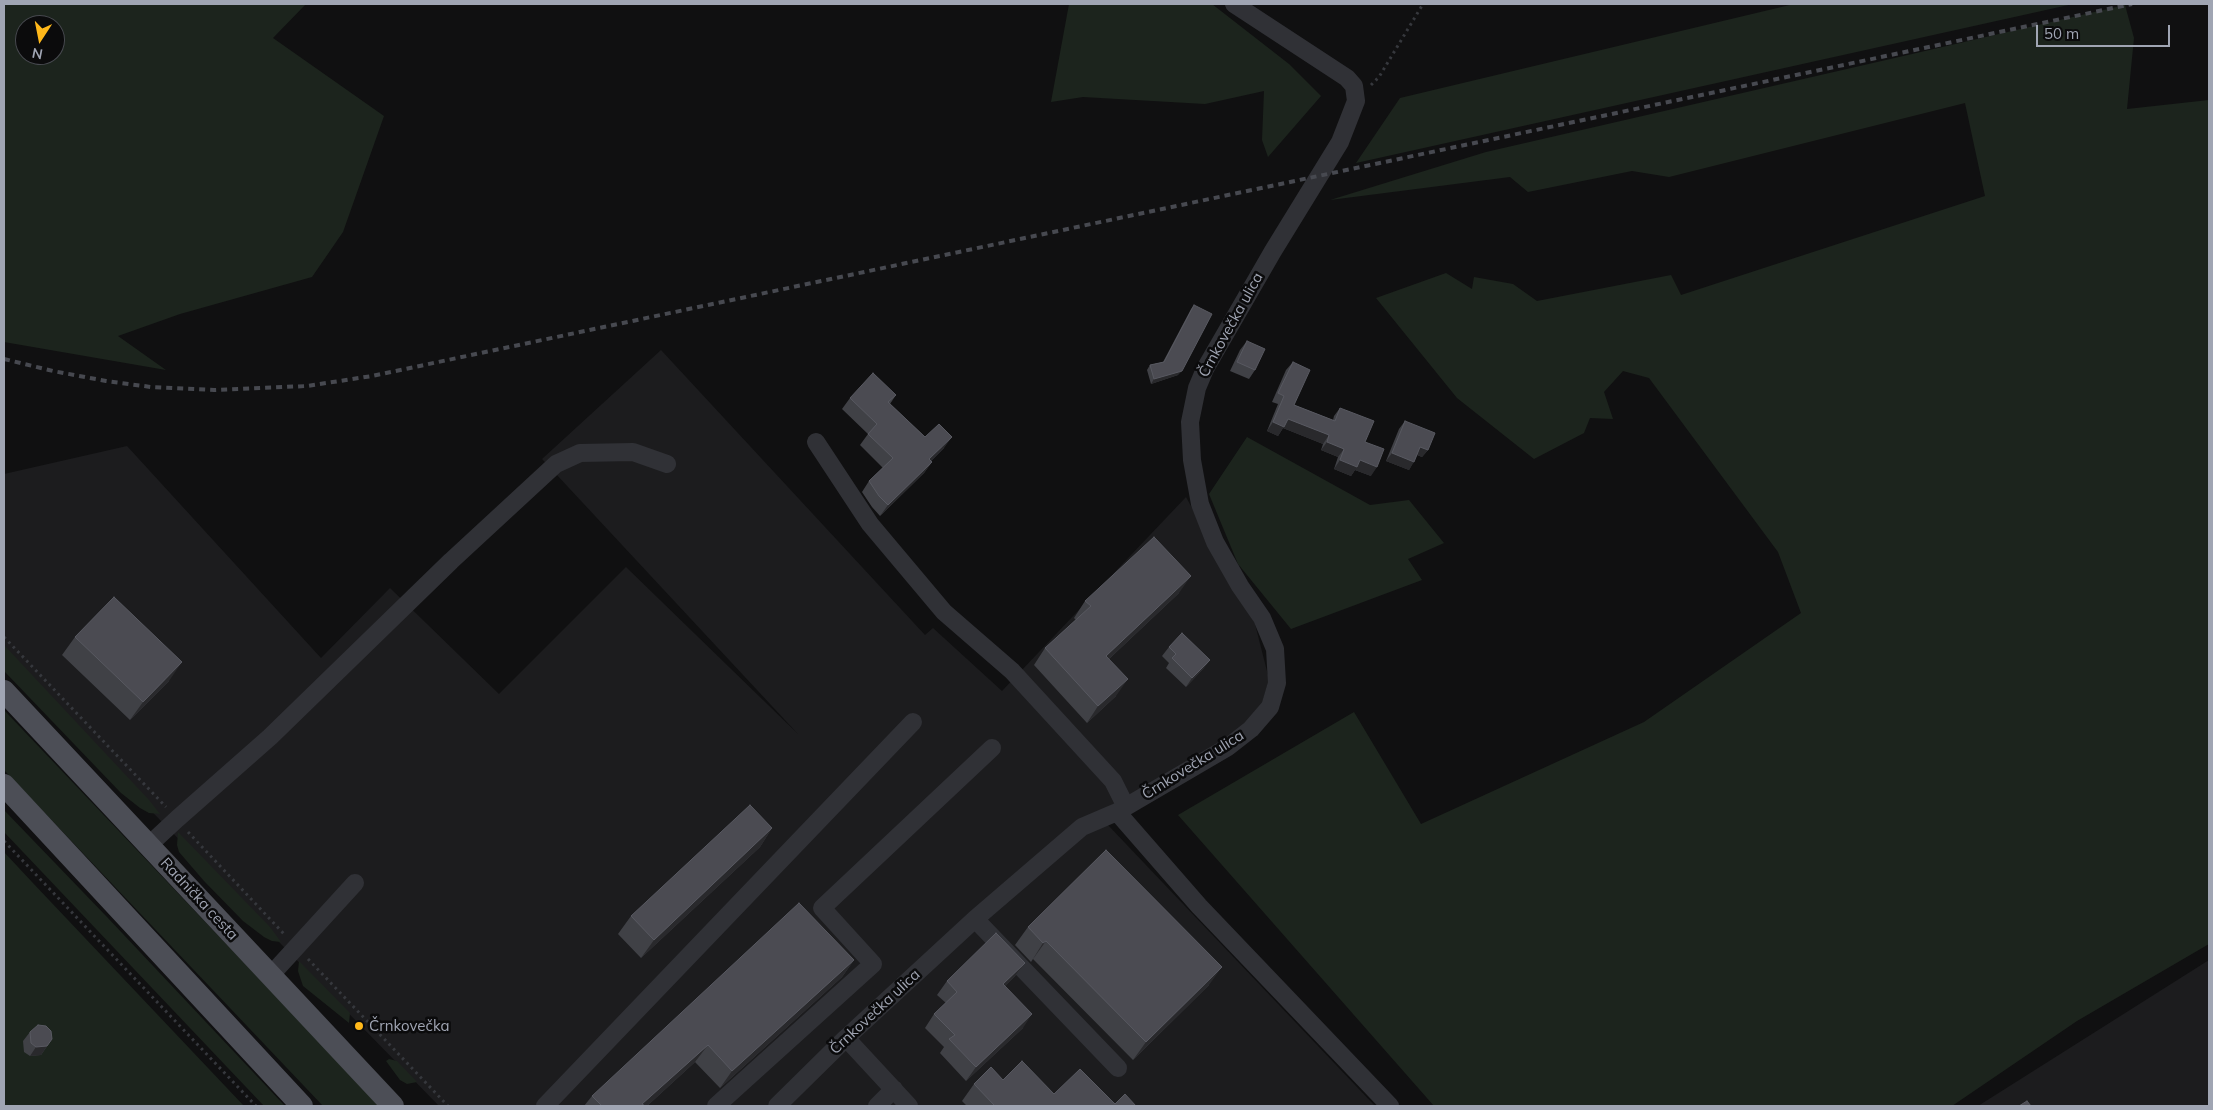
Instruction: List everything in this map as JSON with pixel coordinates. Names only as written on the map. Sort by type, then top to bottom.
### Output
[{"type":"main road","name":"Radnička cesta","points":[[4,692],[393,1106]]},
{"type":"main road","points":[[4,785],[302,1106]]},
{"type":"street","points":[[1234,4],[1347,78],[1354,86],[1356,101]]},
{"type":"street","name":"Črnkovečka ulica","points":[[778,1106],[846,1038],[975,919],[1082,827],[1122,809],[1228,747],[1251,729],[1270,707],[1277,683],[1275,649],[1262,618],[1240,586],[1215,542],[1200,504],[1192,460],[1190,422],[1197,388],[1205,368],[1268,259],[1340,142],[1356,101]]},
{"type":"street","points":[[816,442],[870,524],[944,612],[1012,671],[1113,781],[1122,809],[1199,906],[1390,1106]]},
{"type":"street","points":[[149,845],[176,819],[270,738],[451,561],[556,464],[580,453],[633,452],[667,464]]},
{"type":"street","points":[[546,1106],[913,722]]},
{"type":"street","points":[[716,1106],[873,964],[822,908],[992,748]]},
{"type":"street","points":[[270,976],[356,883]]},
{"type":"street","points":[[975,919],[1118,1068]]},
{"type":"street","points":[[846,1038],[910,1106]]},
{"type":"street","points":[[877,1106],[894,1089]]},
{"type":"path","points":[[1356,101],[1379,77],[1424,4]]},
{"type":"path","points":[[4,638],[171,812]]},
{"type":"path","points":[[183,826],[290,940]]},
{"type":"path","points":[[4,841],[256,1106]]},
{"type":"path","points":[[302,953],[448,1106]]},
{"type":"shaded area","points":[[4,4],[306,4],[273,38],[384,116],[343,232],[312,277],[180,314],[118,336],[166,370],[4,342]]},
{"type":"shaded area","points":[[1069,4],[1212,4],[1289,64],[1321,96],[1268,157],[1262,140],[1264,91],[1205,104],[1083,97],[1051,102]]},
{"type":"shaded area","points":[[1794,4],[2073,4],[1356,163],[1400,98]]},
{"type":"shaded area","points":[[2125,5],[2134,38],[2127,109],[2209,100],[2209,944],[2077,1021],[1952,1106],[1434,1106],[1178,815],[1354,712],[1421,824],[1644,722],[1801,613],[1778,552],[1649,378],[1623,371],[1604,392],[1613,419],[1590,418],[1584,433],[1534,459],[1457,398],[1376,298],[1446,273],[1472,289],[1474,277],[1513,284],[1537,301],[1671,275],[1681,295],[1985,196],[1965,103],[1669,177],[1632,171],[1528,192],[1510,177],[1330,200],[1486,152]]},
{"type":"shaded area","points":[[661,350],[925,635],[933,628],[1002,691],[1186,497],[1255,624],[1269,679],[1260,710],[1238,734],[1177,770],[1104,809],[1107,824],[1375,1106],[439,1106],[4,660],[4,474],[127,446],[321,658],[390,588],[499,694],[626,567],[798,734],[542,459]]},
{"type":"shaded area","points":[[1247,437],[1370,505],[1409,500],[1444,543],[1408,559],[1422,580],[1291,629],[1238,564],[1209,494]]},
{"type":"shaded area","points":[[4,645],[160,814],[149,813],[121,793],[4,671]]},
{"type":"shaded area","points":[[4,710],[379,1106],[323,1106],[4,770]]},
{"type":"shaded area","points":[[4,810],[285,1106],[264,1106],[4,832]]},
{"type":"shaded area","points":[[178,832],[270,927],[281,942],[272,941],[264,937],[243,921],[204,881],[179,852],[177,845]]},
{"type":"shaded area","points":[[4,852],[32,882],[244,1106],[4,1106]]},
{"type":"shaded area","points":[[2209,960],[2209,1106],[1978,1106]]},
{"type":"shaded area","points":[[299,961],[350,1013],[349,1023],[303,986],[298,971]]},
{"type":"shaded area","points":[[389,1059],[397,1061],[417,1082],[407,1084],[400,1080],[386,1061]]},
{"type":"building","points":[[1194,305],[1212,314],[1182,371],[1154,379],[1150,365],[1164,362]]},
{"type":"building","points":[[1247,341],[1265,349],[1255,370],[1237,362]]},
{"type":"building","points":[[1293,362],[1310,370],[1294,405],[1335,421],[1340,408],[1374,421],[1365,442],[1384,449],[1377,467],[1360,460],[1357,467],[1340,460],[1344,449],[1327,442],[1329,435],[1288,419],[1284,427],[1273,422],[1284,396],[1278,393]]},
{"type":"building","points":[[873,373],[896,395],[888,402],[925,437],[939,424],[952,437],[929,459],[932,462],[888,505],[869,481],[893,458],[868,434],[877,424],[850,398]]},
{"type":"building","points":[[1405,421],[1435,433],[1428,450],[1420,447],[1414,462],[1392,453]]},
{"type":"building","points":[[1154,537],[1191,576],[1106,656],[1128,679],[1098,706],[1045,648],[1091,606],[1085,601]]},
{"type":"building","points":[[114,597],[182,662],[143,702],[75,637]]},
{"type":"building","points":[[1182,633],[1210,660],[1192,678],[1172,658],[1176,654],[1169,647]]},
{"type":"building","points":[[750,805],[772,828],[654,940],[631,916]]},
{"type":"building","points":[[1106,850],[1222,967],[1146,1042],[1046,941],[1043,943],[1028,927]]},
{"type":"building","points":[[799,903],[854,960],[732,1071],[708,1045],[642,1104],[645,1106],[602,1106],[592,1096]]},
{"type":"building","points":[[996,933],[1025,963],[1003,984],[1032,1014],[976,1067],[949,1039],[955,1035],[934,1014],[957,992],[947,981]]},
{"type":"building","points":[[38,1025],[46,1026],[51,1031],[52,1039],[47,1046],[36,1047],[31,1043],[30,1032]]},
{"type":"building","points":[[1022,1061],[1054,1094],[1080,1069],[1115,1104],[1125,1094],[1136,1106],[995,1106],[974,1084],[991,1067],[1003,1080]]},
{"type":"building","points":[[2027,1101],[2031,1106],[2019,1106]]},
{"type":"railway","points":[[4,359],[106,381],[151,387],[214,390],[307,386],[372,376],[2132,4]]},
{"type":"place","name":"Črnkovečka","points":[[359,1026]]}]
